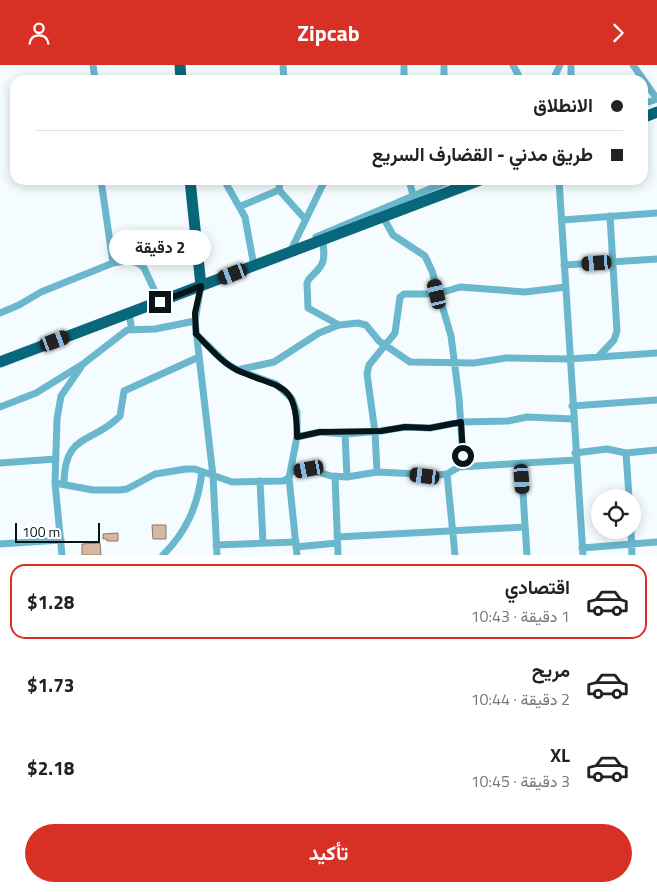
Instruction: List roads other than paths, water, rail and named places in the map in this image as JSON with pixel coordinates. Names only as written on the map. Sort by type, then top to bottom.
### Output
[{"type":"highway","points":[[191,185],[201,286]]},
{"type":"highway","points":[[0,363],[467,185]]},
{"type":"street","points":[[648,86],[657,99]]},
{"type":"street","points":[[102,185],[113,263]]},
{"type":"street","points":[[227,185],[241,205],[245,217],[254,266]]},
{"type":"street","points":[[280,185],[279,190],[305,219]]},
{"type":"street","points":[[295,251],[305,219],[322,185]]},
{"type":"street","points":[[410,185],[413,195]]},
{"type":"street","points":[[295,251],[329,231],[438,185]]},
{"type":"street","points":[[559,185],[582,551],[657,542]]},
{"type":"street","points":[[241,205],[279,190]]},
{"type":"street","points":[[562,220],[657,213]]},
{"type":"street","points":[[598,357],[616,336],[610,216]]},
{"type":"street","points":[[383,217],[394,235],[426,256],[450,336],[461,422],[463,456],[459,467]]},
{"type":"street","points":[[323,240],[324,262],[307,283],[307,305],[310,311],[339,325]]},
{"type":"street","points":[[564,265],[657,259]]},
{"type":"street","points":[[0,313],[19,305],[40,292],[113,263],[132,261],[140,264],[160,302]]},
{"type":"street","points":[[201,286],[195,321],[213,476],[217,555]]},
{"type":"street","points":[[377,472],[375,432],[368,373],[369,365],[395,333],[400,297],[404,294],[437,294],[460,287],[525,292],[566,287]]},
{"type":"street","points":[[129,313],[132,330]]},
{"type":"street","points":[[0,407],[27,398],[83,364],[122,333],[195,321]]},
{"type":"street","points":[[237,370],[274,362],[310,339],[339,325],[362,323],[386,346],[410,362],[481,362],[506,358],[570,359],[657,353]]},
{"type":"street","points":[[196,334],[220,358],[237,370],[276,384],[292,399],[297,412],[297,437],[291,475],[296,548]]},
{"type":"street","points":[[64,484],[64,473],[70,453],[82,440],[120,416],[124,391],[199,357]]},
{"type":"street","points":[[62,555],[55,483],[58,405],[66,388],[83,364]]},
{"type":"street","points":[[572,406],[657,400]]},
{"type":"street","points":[[297,437],[320,432],[375,432],[405,427],[430,428],[461,422],[508,421],[527,417],[573,419]]},
{"type":"street","points":[[345,433],[347,477]]},
{"type":"street","points":[[55,483],[93,489],[120,490],[165,472],[186,469],[202,471],[232,482],[282,481],[291,475],[314,469],[335,476],[347,477],[377,472],[425,476],[447,475],[459,467],[521,463],[576,456],[606,449],[626,453],[657,450]]},
{"type":"street","points":[[626,453],[628,489]]},
{"type":"street","points":[[0,463],[56,459]]},
{"type":"street","points":[[521,463],[527,555]]},
{"type":"street","points":[[163,555],[183,531],[192,515],[202,471]]},
{"type":"street","points":[[447,475],[455,555]]},
{"type":"street","points":[[335,476],[338,555]]},
{"type":"street","points":[[260,481],[263,543]]},
{"type":"street","points":[[216,545],[263,543],[296,548],[337,540],[525,527]]},
{"type":"street","points":[[632,539],[632,555]]},
{"type":"street","points":[[0,544],[61,540]]}]
